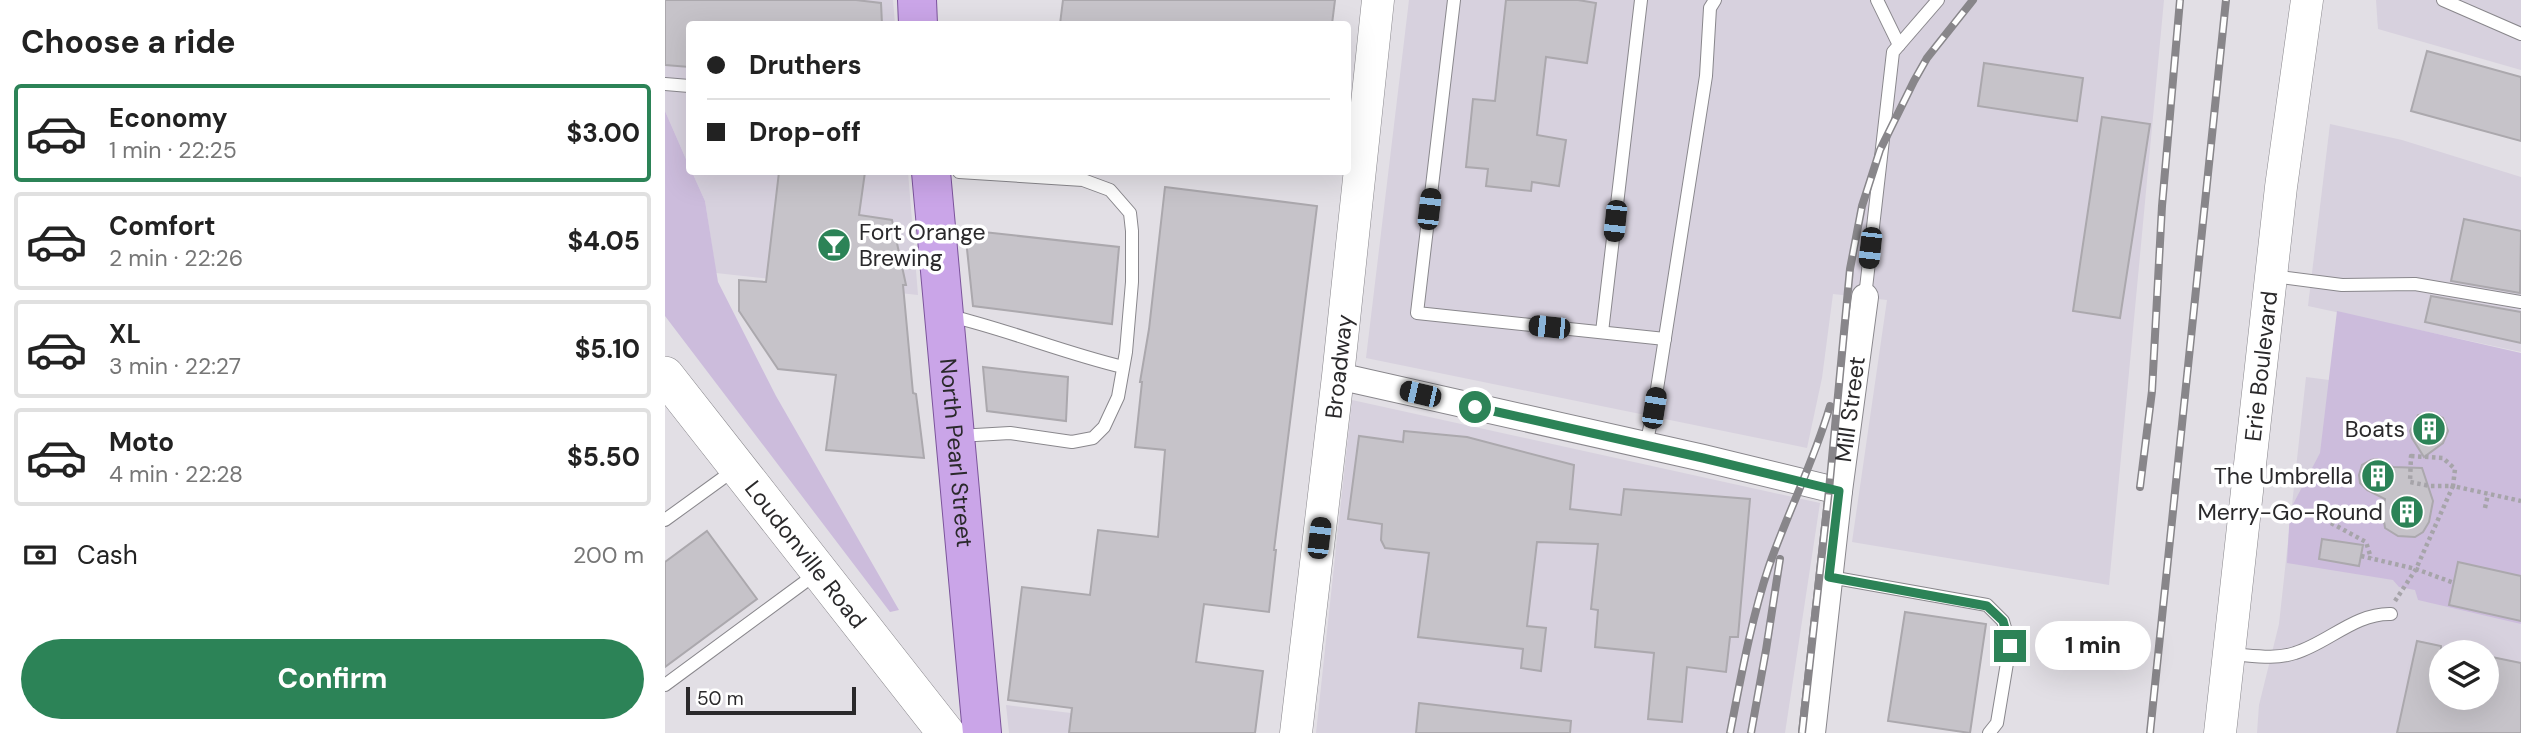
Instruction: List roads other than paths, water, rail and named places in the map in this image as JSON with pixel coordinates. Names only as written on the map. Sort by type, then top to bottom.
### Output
[{"type":"main road","points":[[916,0],[918,21]]},
{"type":"main road","name":"North Pearl Street","points":[[931,175],[982,733]]},
{"type":"main road","name":"Loudonville Road","points":[[665,374],[946,733]]},
{"type":"street","name":"Broadway","points":[[1296,733],[1338,376],[1353,170],[1378,0]]},
{"type":"street","name":"Erie Boulevard","points":[[2220,733],[2271,276],[2307,0]]},
{"type":"street","name":"Mill Street","points":[[1812,733],[1839,491],[1865,297]]},
{"type":"street","points":[[1338,376],[1839,491]]},
{"type":"lane","points":[[1454,0],[1417,313],[1665,338]]},
{"type":"lane","points":[[1602,332],[1641,0]]},
{"type":"lane","points":[[1646,445],[1706,76],[1710,8],[1715,0]]},
{"type":"lane","points":[[1877,0],[1899,45]]},
{"type":"lane","points":[[1865,297],[1893,52],[1938,0]]},
{"type":"lane","points":[[2443,0],[2521,34]]},
{"type":"lane","points":[[665,84],[686,86]]},
{"type":"lane","points":[[954,436],[1010,433],[1072,442],[1093,438],[1104,426],[1118,397],[1132,282],[1130,213],[1110,190],[1083,180],[1006,175]]},
{"type":"lane","points":[[2271,276],[2342,285],[2415,284],[2521,302]]},
{"type":"lane","points":[[943,315],[995,327],[1077,356],[1123,368]]},
{"type":"lane","points":[[665,520],[737,468]]},
{"type":"lane","points":[[665,685],[819,572]]},
{"type":"lane","points":[[1829,577],[1987,606],[2003,621],[2010,646],[1997,723],[1989,733]]},
{"type":"lane","points":[[2229,654],[2274,656],[2294,653],[2323,642],[2364,619],[2379,614],[2391,614]]},
{"type":"railway","points":[[1802,733],[1850,269],[1862,206],[1880,150],[1914,81],[1927,58],[1973,0]]},
{"type":"railway","points":[[2140,487],[2152,391],[2162,206],[2180,0]]},
{"type":"railway","points":[[2150,733],[2226,0]]},
{"type":"railway","points":[[1730,733],[1747,649],[1769,566],[1830,406]]},
{"type":"railway","points":[[1751,733],[1780,559]]},
{"type":"place","name":"Fort Orange Brewing","points":[[834,245]]},
{"type":"place","name":"Boats","points":[[2429,429]]},
{"type":"place","name":"The Umbrella","points":[[2378,476]]},
{"type":"place","name":"Merry-Go-Round","points":[[2407,512]]}]
